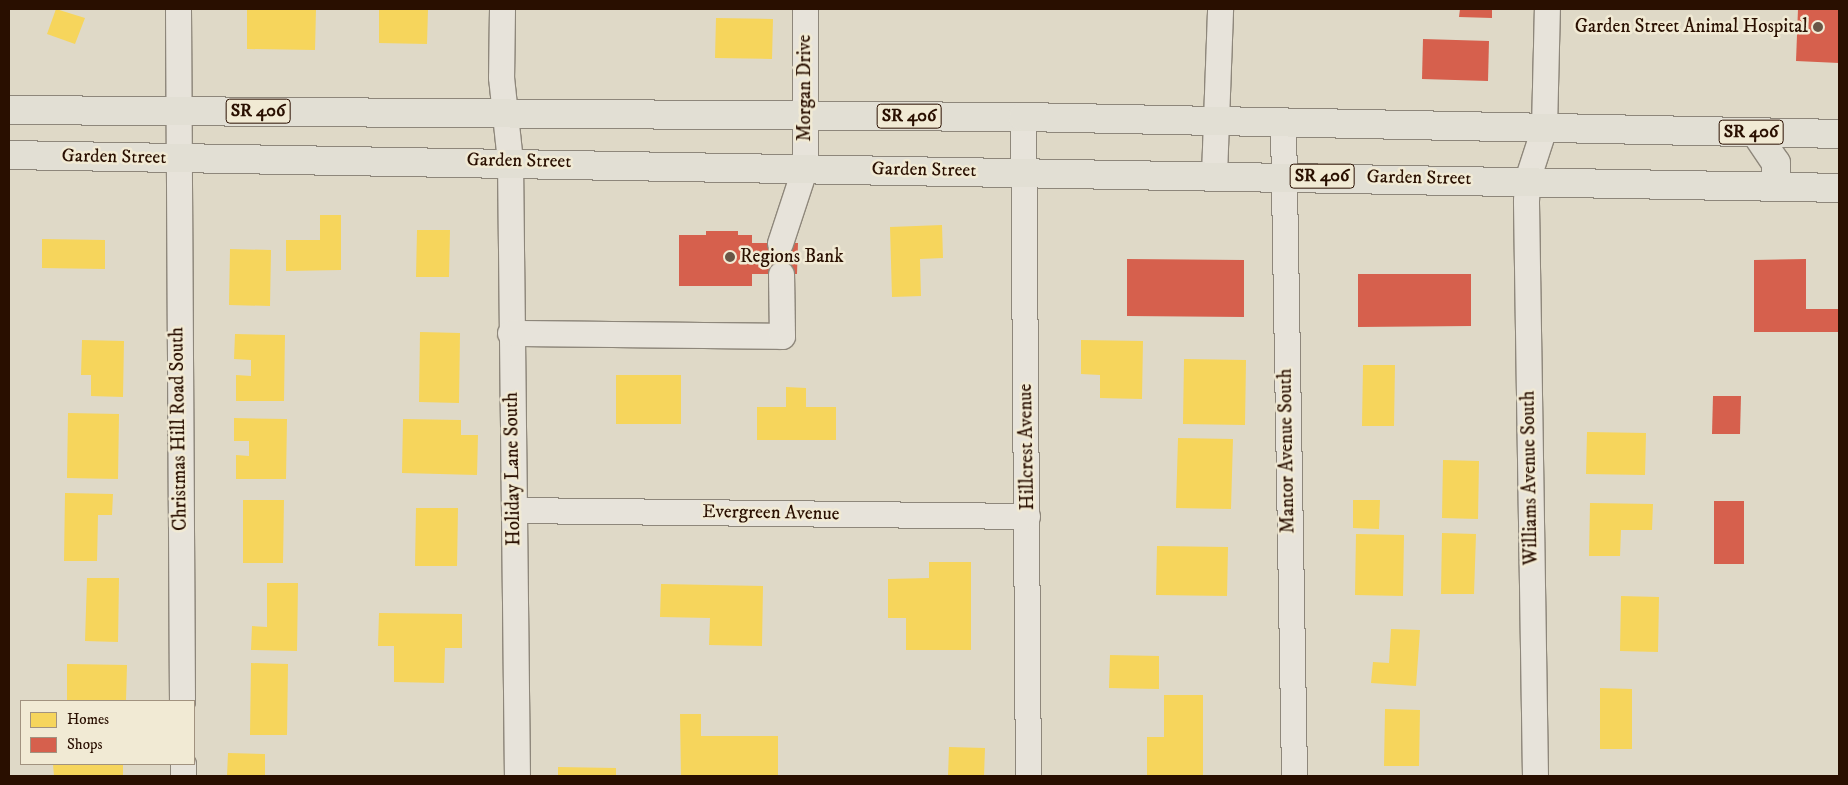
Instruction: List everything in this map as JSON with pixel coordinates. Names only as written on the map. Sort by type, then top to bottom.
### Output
[{"type":"main road","name":"SR 406","points":[[9,110],[177,112],[508,110],[1023,117],[1216,124],[1839,134]]},
{"type":"main road","points":[[1755,132],[1776,163],[1776,187]]},
{"type":"main road","name":"Garden Street","points":[[9,155],[510,161],[1527,180],[1839,188]]},
{"type":"street","name":"Christmas Hill Road South","points":[[178,9],[176,157],[182,700]]},
{"type":"street","name":"Holiday Lane South","points":[[502,9],[501,77],[508,110],[510,161],[510,334],[517,776]]},
{"type":"street","name":"Morgan Drive","points":[[780,244],[805,168],[805,9]]},
{"type":"street","points":[[1214,175],[1220,9]]},
{"type":"street","name":"Williams Avenue South","points":[[1535,776],[1527,180],[1544,128],[1547,9]]},
{"type":"street","name":"Hillcrest Avenue","points":[[1023,117],[1028,516],[1028,776]]},
{"type":"street","name":"Mantor Avenue South","points":[[1283,125],[1282,176],[1294,776]]},
{"type":"street","points":[[510,334],[782,336],[781,274]]},
{"type":"street","name":"Evergreen Avenue","points":[[514,510],[1028,516]]},
{"type":"building: Homes","points":[[56,9],[85,18],[75,44],[47,34]]},
{"type":"building: Homes","points":[[247,9],[316,9],[315,50],[247,49]]},
{"type":"building: Homes","points":[[379,9],[428,9],[427,44],[379,43]]},
{"type":"building: Homes","points":[[716,18],[773,19],[772,59],[715,58]]},
{"type":"building: Homes","points":[[320,215],[341,215],[341,270],[286,271],[286,240],[320,240]]},
{"type":"building: Homes","points":[[942,225],[943,258],[920,259],[921,296],[892,297],[890,227]]},
{"type":"building: Homes","points":[[417,230],[450,230],[449,277],[416,277]]},
{"type":"building: Homes","points":[[42,239],[105,240],[105,269],[42,268]]},
{"type":"building: Homes","points":[[230,249],[271,250],[270,306],[229,305]]},
{"type":"building: Homes","points":[[420,332],[460,333],[459,403],[419,402]]},
{"type":"building: Homes","points":[[235,334],[285,335],[284,401],[236,401],[236,375],[251,376],[251,360],[234,359]]},
{"type":"building: Homes","points":[[82,340],[124,341],[123,397],[91,396],[91,375],[81,375]]},
{"type":"building: Homes","points":[[1081,340],[1143,341],[1142,399],[1100,398],[1100,375],[1081,374]]},
{"type":"building: Homes","points":[[1184,359],[1246,360],[1245,425],[1183,424]]},
{"type":"building: Homes","points":[[1363,365],[1395,365],[1394,426],[1362,426]]},
{"type":"building: Homes","points":[[616,375],[681,375],[681,424],[616,424]]},
{"type":"building: Homes","points":[[786,387],[806,388],[806,407],[836,407],[836,440],[757,440],[757,407],[786,407]]},
{"type":"building: Homes","points":[[68,413],[119,414],[118,479],[67,478]]},
{"type":"building: Homes","points":[[234,418],[287,419],[286,479],[236,479],[236,455],[249,456],[249,441],[234,441]]},
{"type":"building: Homes","points":[[403,419],[461,420],[461,435],[478,435],[477,475],[402,473]]},
{"type":"building: Homes","points":[[1587,432],[1646,433],[1645,475],[1586,474]]},
{"type":"building: Homes","points":[[1178,438],[1233,439],[1231,509],[1176,508]]},
{"type":"building: Homes","points":[[1443,460],[1479,461],[1478,519],[1442,518]]},
{"type":"building: Homes","points":[[65,493],[113,494],[112,515],[98,515],[97,561],[64,561]]},
{"type":"building: Homes","points":[[243,500],[284,500],[283,563],[243,563]]},
{"type":"building: Homes","points":[[1353,500],[1380,500],[1379,529],[1353,528]]},
{"type":"building: Homes","points":[[1590,503],[1653,504],[1652,530],[1621,530],[1620,556],[1589,556]]},
{"type":"building: Homes","points":[[416,508],[458,508],[457,566],[415,566]]},
{"type":"building: Homes","points":[[1442,533],[1476,534],[1474,594],[1441,594]]},
{"type":"building: Homes","points":[[1356,534],[1404,535],[1403,596],[1355,595]]},
{"type":"building: Homes","points":[[1157,546],[1228,547],[1227,596],[1156,595]]},
{"type":"building: Homes","points":[[929,562],[971,562],[971,650],[906,650],[906,618],[888,618],[888,579],[929,578]]},
{"type":"building: Homes","points":[[87,578],[119,578],[118,642],[85,641]]},
{"type":"building: Homes","points":[[267,583],[298,583],[297,651],[251,650],[252,626],[267,627]]},
{"type":"building: Homes","points":[[661,584],[763,586],[762,646],[709,645],[710,618],[660,617]]},
{"type":"building: Homes","points":[[1621,596],[1659,597],[1658,652],[1620,651]]},
{"type":"building: Homes","points":[[379,613],[462,614],[462,648],[445,648],[444,683],[394,682],[394,646],[378,646]]},
{"type":"building: Homes","points":[[1391,629],[1420,630],[1416,686],[1371,683],[1373,662],[1389,663]]},
{"type":"building: Homes","points":[[1110,655],[1159,656],[1159,689],[1109,688]]},
{"type":"building: Homes","points":[[251,663],[288,664],[287,735],[250,735]]},
{"type":"building: Homes","points":[[67,664],[127,665],[126,700],[67,700]]},
{"type":"building: Homes","points":[[1600,688],[1632,689],[1632,749],[1600,749]]},
{"type":"building: Homes","points":[[1164,695],[1203,695],[1203,776],[1147,776],[1147,737],[1164,737]]},
{"type":"building: Homes","points":[[1385,709],[1420,710],[1419,766],[1384,766]]},
{"type":"building: Homes","points":[[680,714],[701,714],[701,736],[778,736],[778,776],[681,776]]},
{"type":"building: Homes","points":[[949,747],[985,748],[984,776],[948,776]]},
{"type":"building: Homes","points":[[228,753],[265,754],[265,776],[227,776]]},
{"type":"building: Homes","points":[[53,765],[123,765],[123,776],[54,776]]},
{"type":"building: Homes","points":[[558,767],[616,768],[616,776],[558,776]]},
{"type":"building: Shops","points":[[1460,9],[1492,9],[1492,18],[1459,17]]},
{"type":"building: Shops","name":"Garden Street Animal Hospital","points":[[1798,9],[1839,9],[1839,63],[1796,61]]},
{"type":"building: Shops","points":[[1423,39],[1489,41],[1488,81],[1422,79]]},
{"type":"building: Shops","points":[[706,231],[738,231],[738,235],[752,235],[752,243],[798,243],[797,274],[752,274],[752,286],[679,286],[679,235],[706,235]]},
{"type":"building: Shops","points":[[1127,259],[1244,260],[1244,317],[1127,316]]},
{"type":"building: Shops","points":[[1806,259],[1806,309],[1839,309],[1839,332],[1754,332],[1754,260]]},
{"type":"building: Shops","points":[[1358,274],[1471,274],[1471,326],[1358,327]]},
{"type":"building: Shops","points":[[1713,396],[1741,396],[1740,434],[1712,434]]},
{"type":"building: Shops","points":[[1714,501],[1744,501],[1744,564],[1714,564]]},
{"type":"place","name":"Garden Street Animal Hospital","points":[[1818,27]]},
{"type":"place","name":"Regions Bank","points":[[730,257]]}]
